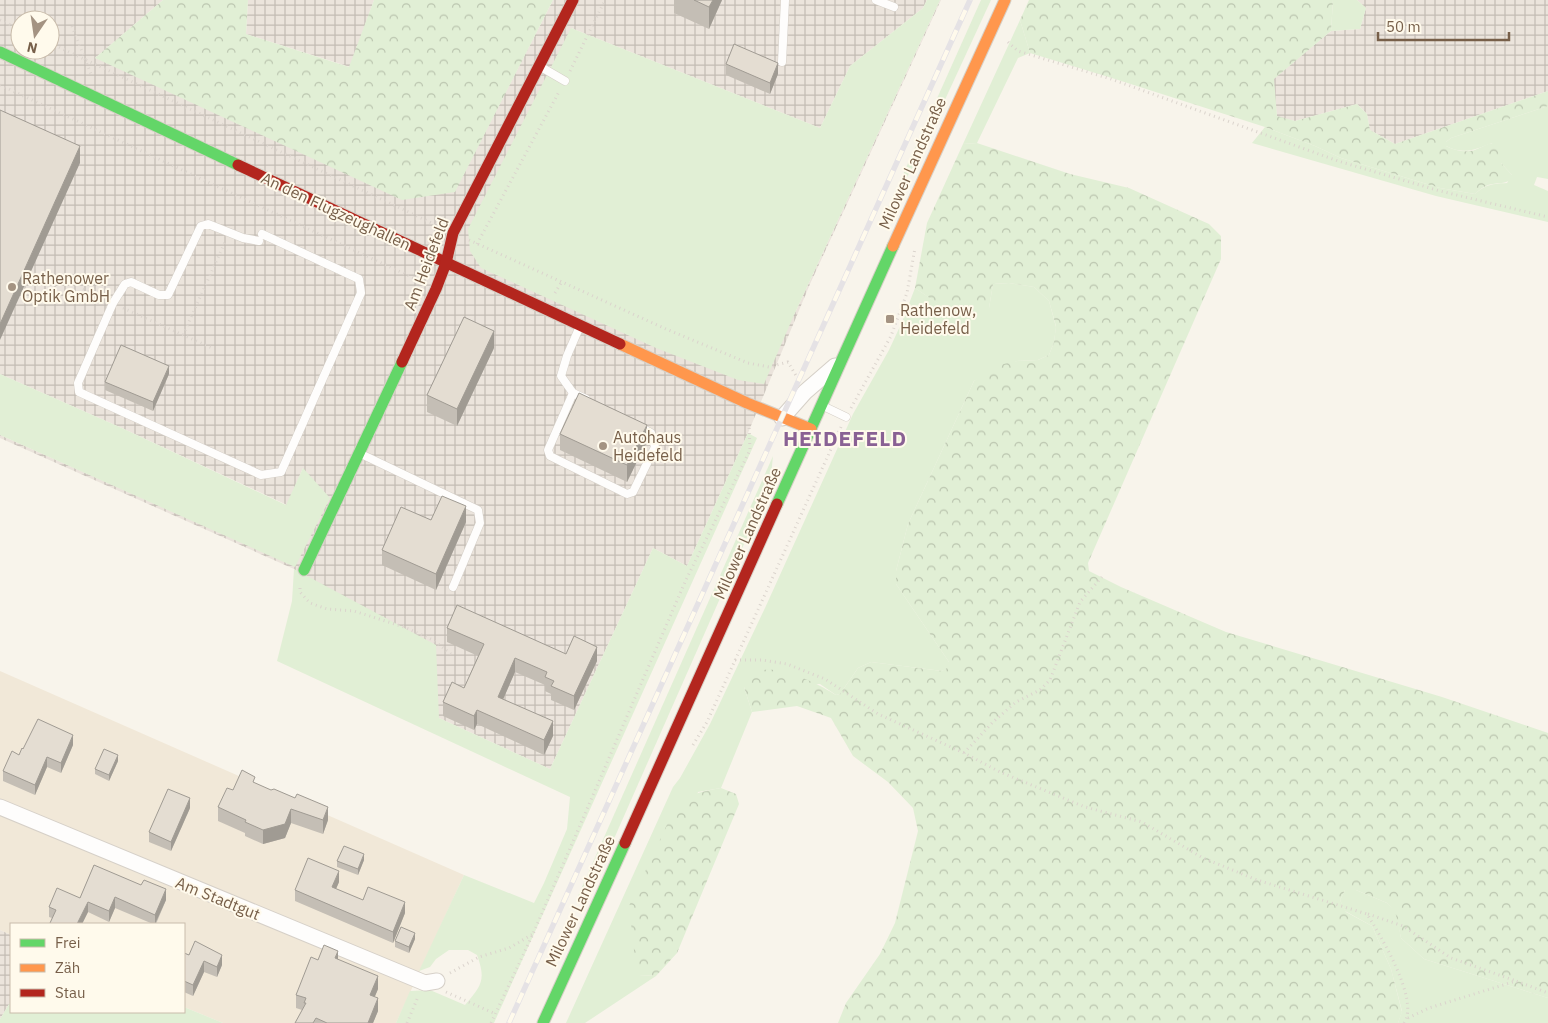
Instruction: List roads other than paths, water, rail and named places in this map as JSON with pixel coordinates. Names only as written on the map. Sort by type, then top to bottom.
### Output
[{"type":"street","name":"Am Heidefeld","points":[[304,570],[436,289],[446,262],[453,233],[573,0]]},
{"type":"street","name":"Milower Landstraße","points":[[542,1023],[713,649],[841,360],[1005,0]]},
{"type":"street","name":"An den Flugzeughallen","points":[[3,55],[747,403],[811,429]]},
{"type":"street","points":[[782,418],[805,392],[841,360]]},
{"type":"street","name":"Am Stadtgut","points":[[0,808],[431,982]]},
{"type":"lane","points":[[782,62],[785,0]]},
{"type":"lane","points":[[876,0],[894,7]]},
{"type":"lane","points":[[539,66],[565,81]]},
{"type":"lane","points":[[208,224],[243,238],[261,238],[359,279],[361,292],[280,472],[261,475],[79,392],[78,383],[113,303],[125,284],[131,282],[159,295],[168,295],[201,226],[208,224]]},
{"type":"lane","points":[[581,326],[567,356],[561,376],[573,392],[590,402]]},
{"type":"lane","points":[[573,392],[548,450],[550,456],[627,494],[633,492],[655,447],[651,433],[634,424]]},
{"type":"lane","points":[[821,405],[846,417]]},
{"type":"lane","points":[[360,454],[478,510],[480,523],[452,587]]},
{"type":"railway","points":[[509,1023],[970,0]]},
{"type":"place","name":"Rathenower Optik GmbH","points":[[12,287]]},
{"type":"place","name":"Rathenow, Heidefeld","points":[[890,319]]},
{"type":"place","name":"Autohaus Heidefeld","points":[[603,446]]},
{"type":"district","name":"HEIDEFELD","points":[[845,438]]}]
